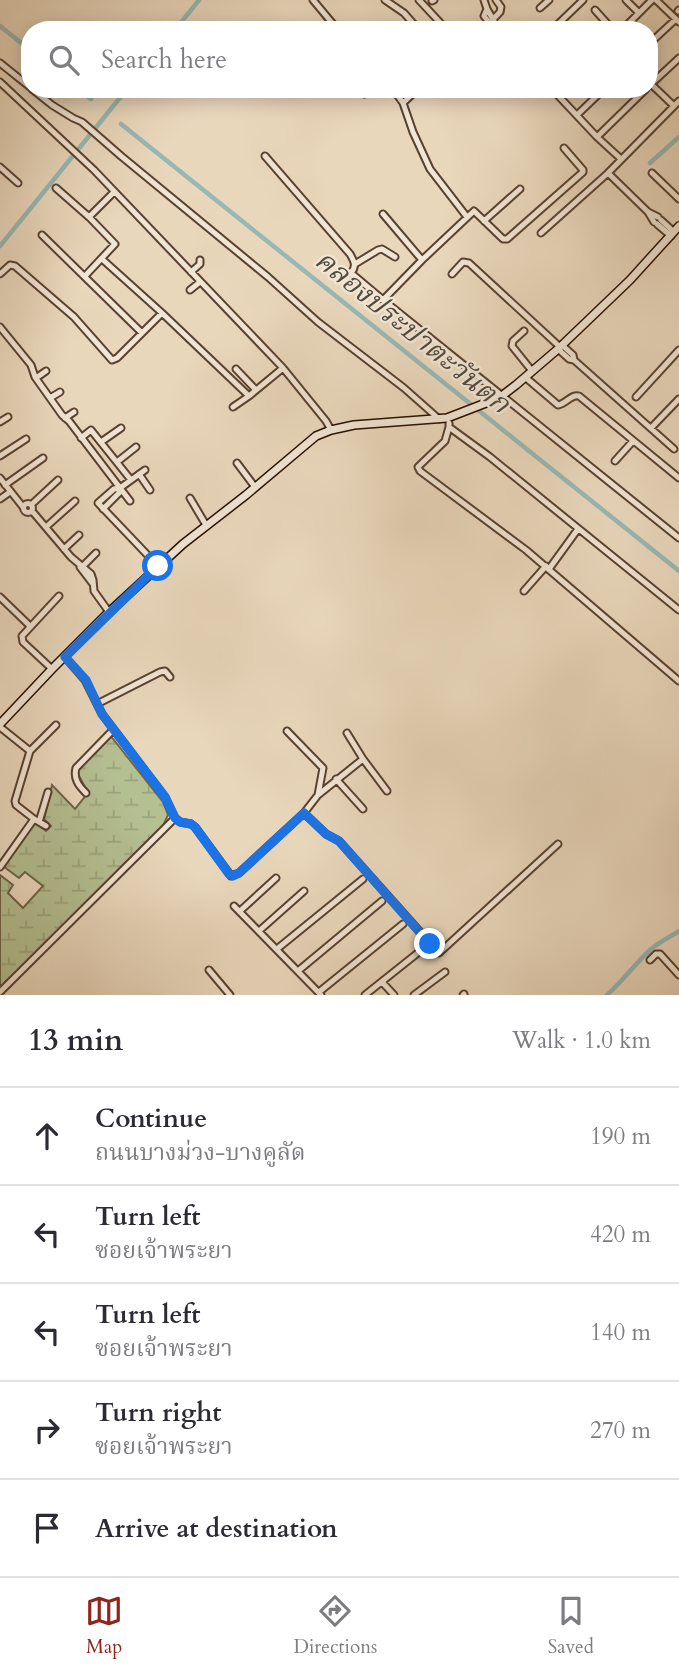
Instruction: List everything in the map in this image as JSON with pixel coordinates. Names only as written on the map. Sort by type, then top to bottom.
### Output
[{"type":"street","points":[[315,0],[332,21]]},
{"type":"street","points":[[385,0],[411,21]]},
{"type":"street","points":[[419,0],[439,21]]},
{"type":"street","points":[[484,0],[487,9],[484,16],[490,21]]},
{"type":"street","points":[[492,21],[501,10],[496,0]]},
{"type":"street","points":[[540,8],[549,0]]},
{"type":"street","points":[[561,21],[583,0]]},
{"type":"street","points":[[626,0],[639,13]]},
{"type":"street","points":[[631,21],[654,0],[677,20],[658,36]]},
{"type":"street","points":[[595,10],[605,21]]},
{"type":"street","points":[[658,78],[679,58]]},
{"type":"street","points":[[0,63],[21,80]]},
{"type":"street","points":[[0,82],[80,156],[283,368],[331,430]]},
{"type":"street","points":[[541,233],[608,173],[677,104],[658,92]]},
{"type":"street","points":[[44,98],[100,136],[318,322],[404,388],[439,419]]},
{"type":"street","points":[[399,98],[430,169],[467,217]]},
{"type":"street","points":[[403,103],[408,98]]},
{"type":"street","points":[[563,98],[621,159]]},
{"type":"street","points":[[577,115],[595,98]]},
{"type":"street","points":[[597,136],[637,98]]},
{"type":"street","points":[[383,300],[475,212],[503,239],[507,239],[583,173],[564,148]]},
{"type":"street","points":[[265,156],[350,254],[355,264],[351,273],[500,397],[679,538]]},
{"type":"street","points":[[0,167],[18,183]]},
{"type":"street","points":[[30,751],[0,725],[52,669],[158,566],[316,436],[354,425],[451,417],[500,397],[560,347],[630,279],[675,231],[657,221],[608,173]]},
{"type":"street","points":[[652,173],[679,199]]},
{"type":"street","points":[[57,188],[115,244],[85,276]]},
{"type":"street","points":[[484,220],[520,189]]},
{"type":"street","points":[[89,217],[114,192]]},
{"type":"street","points":[[383,214],[422,260]]},
{"type":"street","points":[[42,235],[142,333]]},
{"type":"street","points":[[355,264],[382,249],[394,257]]},
{"type":"street","points":[[102,259],[249,396]]},
{"type":"street","points":[[191,272],[200,264],[200,260]]},
{"type":"street","points":[[452,274],[463,262],[469,262],[674,449]]},
{"type":"street","points":[[0,274],[12,265],[20,269],[75,317],[112,360],[116,360],[162,313]]},
{"type":"street","points":[[190,290],[200,282]]},
{"type":"street","points":[[0,327],[31,365],[36,378],[50,398],[130,501]]},
{"type":"street","points":[[524,331],[513,341],[512,346],[528,374],[558,405],[576,395],[579,396],[679,478]]},
{"type":"street","points":[[636,397],[679,350]]},
{"type":"street","points":[[233,407],[283,368]]},
{"type":"street","points":[[236,369],[256,390]]},
{"type":"street","points":[[36,378],[46,370]]},
{"type":"street","points":[[50,398],[60,392]]},
{"type":"street","points":[[651,428],[679,399]]},
{"type":"street","points":[[65,418],[74,412]]},
{"type":"street","points":[[0,422],[8,417]]},
{"type":"street","points":[[451,417],[445,442],[418,470],[548,567],[679,681]]},
{"type":"street","points":[[449,427],[679,610]]},
{"type":"street","points":[[101,442],[121,428]]},
{"type":"street","points":[[81,438],[91,430],[131,480]]},
{"type":"street","points":[[0,456],[26,439]]},
{"type":"street","points":[[615,461],[633,441]]},
{"type":"street","points":[[117,462],[136,447]]},
{"type":"street","points":[[5,485],[43,458]]},
{"type":"street","points":[[237,463],[255,487]]},
{"type":"street","points":[[150,490],[142,472],[120,488],[114,489],[98,503],[158,566]]},
{"type":"street","points":[[0,478],[23,507],[27,504],[64,549],[90,574],[96,595],[109,612]]},
{"type":"street","points":[[31,508],[58,480]]},
{"type":"street","points":[[103,509],[119,493],[120,488]]},
{"type":"street","points":[[0,499],[10,492]]},
{"type":"street","points":[[190,498],[206,525]]},
{"type":"street","points":[[46,527],[75,501]]},
{"type":"street","points":[[524,591],[548,567],[578,529]]},
{"type":"street","points":[[64,549],[79,535]]},
{"type":"street","points":[[81,566],[96,553]]},
{"type":"street","points":[[52,669],[22,639],[23,633],[59,596]]},
{"type":"street","points":[[0,597],[30,626]]},
{"type":"street","points":[[65,657],[86,680],[96,704],[165,797],[175,818],[195,827],[233,876],[304,813],[318,795],[363,758]]},
{"type":"street","points":[[96,704],[160,671],[165,671],[170,677]]},
{"type":"street","points":[[46,826],[15,801],[30,751],[56,725]]},
{"type":"street","points":[[86,793],[76,781],[76,768],[113,730]]},
{"type":"street","points":[[287,732],[323,768],[318,795]]},
{"type":"street","points":[[347,733],[387,791]]},
{"type":"street","points":[[336,779],[363,809]]},
{"type":"street","points":[[0,867],[37,821],[48,792]]},
{"type":"street","points":[[304,813],[326,834],[339,841],[439,953],[558,844]]},
{"type":"street","points":[[0,992],[175,818]]},
{"type":"street","points":[[240,911],[275,878]]},
{"type":"street","points":[[277,949],[363,879]]},
{"type":"street","points":[[259,931],[304,891]]},
{"type":"street","points":[[298,971],[382,901]]},
{"type":"street","points":[[234,906],[318,992]]},
{"type":"street","points":[[309,995],[318,992],[403,924]]},
{"type":"street","points":[[365,995],[424,948]]},
{"type":"street","points":[[650,960],[660,954],[679,975]]},
{"type":"street","points":[[209,970],[230,995]]},
{"type":"street","points":[[414,995],[445,972]]},
{"type":"street","points":[[382,982],[394,995]]},
{"type":"green space","points":[[110,735],[163,802],[168,815],[163,826],[0,988],[0,875],[13,885],[8,893],[23,908],[43,886],[25,872],[19,878],[3,866],[35,822],[46,831],[51,826],[44,819],[52,785],[75,809],[88,793],[77,772]]},
{"type":"waterway","points":[[182,21],[199,0]]},
{"type":"waterway","name":"คลองประปาตะวันตก","points":[[0,26],[21,43]]},
{"type":"waterway","points":[[0,246],[120,98]]},
{"type":"waterway","name":"คลองประปาตะวันตก","points":[[121,124],[679,571]]},
{"type":"waterway","points":[[650,163],[679,137]]},
{"type":"waterway","points":[[607,995],[650,950],[679,931]]},
{"type":"route","points":[[158,566],[65,657],[86,680],[102,714],[165,797],[177,821],[195,827],[233,876],[304,813],[326,834],[339,841],[430,944]]}]
